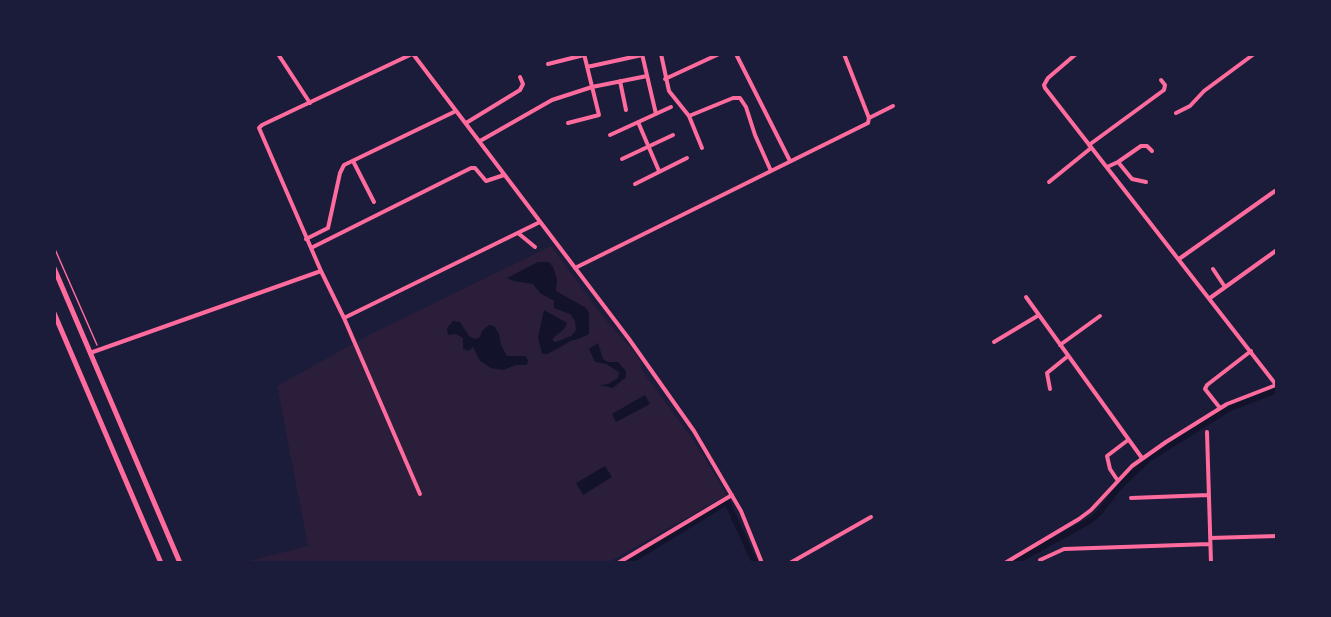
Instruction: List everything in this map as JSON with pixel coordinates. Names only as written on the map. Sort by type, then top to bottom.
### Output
[{"type":"main road","points":[[54,267],[180,563]]},
{"type":"main road","points":[[54,313],[161,563]]},
{"type":"street","points":[[278,54],[310,103]]},
{"type":"street","points":[[420,494],[259,128],[412,54],[629,339],[694,431],[741,511],[762,563]]},
{"type":"street","points":[[548,64],[584,54],[598,116],[568,123]]},
{"type":"street","points":[[660,54],[669,91],[689,116],[702,148]]},
{"type":"street","points":[[665,79],[719,54]]},
{"type":"street","points":[[736,54],[790,161]]},
{"type":"street","points":[[575,268],[868,123],[869,118],[844,54]]},
{"type":"street","points":[[1005,563],[1091,510],[1142,458],[1220,408],[1277,385],[1044,85],[1048,78],[1076,54]]},
{"type":"street","points":[[1176,113],[1190,106],[1204,91],[1254,54]]},
{"type":"street","points":[[587,67],[642,55],[656,114]]},
{"type":"street","points":[[480,141],[552,100],[592,87],[647,76]]},
{"type":"street","points":[[466,123],[520,90],[523,84],[520,77]]},
{"type":"street","points":[[1049,182],[1164,90],[1165,85],[1161,80]]},
{"type":"street","points":[[620,81],[626,110]]},
{"type":"street","points":[[689,116],[732,98],[740,98],[744,102],[771,171]]},
{"type":"street","points":[[869,118],[893,106]]},
{"type":"street","points":[[610,135],[671,107]]},
{"type":"street","points":[[306,238],[328,228],[341,169],[456,111]]},
{"type":"street","points":[[638,122],[659,171]]},
{"type":"street","points":[[622,159],[673,135]]},
{"type":"street","points":[[1107,167],[1140,146],[1146,146],[1152,151]]},
{"type":"street","points":[[635,184],[687,158]]},
{"type":"street","points":[[353,161],[374,202]]},
{"type":"street","points":[[1118,162],[1132,178],[1146,182]]},
{"type":"street","points":[[310,248],[471,168],[475,168],[486,181],[504,175]]},
{"type":"street","points":[[1179,260],[1275,191]]},
{"type":"street","points":[[344,318],[540,222]]},
{"type":"street","points":[[519,233],[525,241],[535,247]]},
{"type":"street","points":[[1210,298],[1277,250]]},
{"type":"street","points":[[1213,269],[1226,287]]},
{"type":"street","points":[[90,353],[321,271]]},
{"type":"street","points":[[1026,297],[1142,458]]},
{"type":"street","points":[[994,342],[1039,315]]},
{"type":"street","points":[[1060,345],[1100,316]]},
{"type":"street","points":[[1220,408],[1205,389],[1207,385],[1251,351]]},
{"type":"street","points":[[1050,389],[1047,373],[1068,356]]},
{"type":"street","points":[[1207,432],[1210,563]]},
{"type":"street","points":[[1118,481],[1110,470],[1107,456],[1128,440]]},
{"type":"street","points":[[618,563],[732,495]]},
{"type":"street","points":[[1131,498],[1208,495]]},
{"type":"street","points":[[790,563],[871,517]]},
{"type":"street","points":[[1210,537],[1277,536]]},
{"type":"street","points":[[1040,560],[1064,549],[1210,544]]},
{"type":"path","points":[[54,247],[99,350]]},
{"type":"shaded area","points":[[551,246],[605,319],[632,349],[641,362],[641,369],[694,441],[727,495],[607,563],[240,563],[308,546],[277,386],[369,335]]},
{"type":"shaded area","points":[[538,262],[549,262],[553,267],[557,279],[556,291],[586,308],[589,313],[589,334],[570,341],[547,354],[542,354],[538,337],[544,310],[567,323],[564,329],[553,338],[553,341],[571,336],[576,330],[575,321],[570,314],[554,308],[554,301],[540,293],[533,284],[507,278]]},
{"type":"shaded area","points":[[453,321],[460,322],[469,336],[475,339],[480,337],[482,331],[489,325],[494,326],[507,356],[525,356],[528,360],[527,365],[516,365],[503,370],[491,368],[480,361],[473,347],[469,351],[463,349],[463,338],[456,334],[448,335],[447,328]]},
{"type":"shaded area","points":[[598,343],[603,359],[608,362],[618,362],[626,371],[626,377],[613,388],[599,385],[608,384],[618,378],[619,372],[606,364],[595,362],[589,349]]},
{"type":"shaded area","points":[[645,395],[650,404],[616,422],[612,414]]},
{"type":"shaded area","points":[[605,466],[612,477],[583,495],[576,483]]},
{"type":"waterway","points":[[1013,563],[1091,520],[1120,486],[1147,460],[1230,408],[1277,390]]},
{"type":"waterway","points":[[627,563],[727,502],[755,563]]}]
